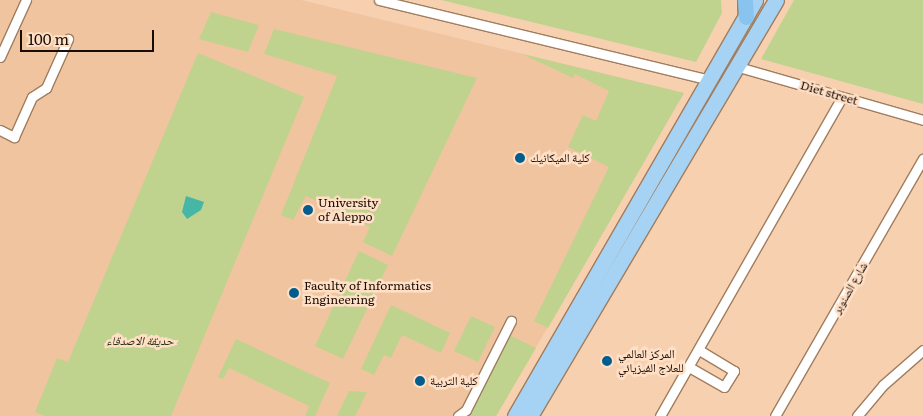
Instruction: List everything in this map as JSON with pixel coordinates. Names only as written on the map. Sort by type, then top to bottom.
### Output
[{"type":"highway","points":[[745,0],[746,17]]},
{"type":"main road","points":[[515,416],[755,0]]},
{"type":"main road","points":[[530,416],[735,66],[776,0]]},
{"type":"street","points":[[0,57],[26,0]]},
{"type":"street","points":[[379,0],[710,80]]},
{"type":"street","points":[[0,130],[14,137],[32,97],[46,88],[68,39]]},
{"type":"street","name":"Diet street","points":[[735,66],[923,120]]},
{"type":"street","points":[[660,416],[842,97]]},
{"type":"street","name":"شارع الصنوبر","points":[[775,416],[923,159]]},
{"type":"street","points":[[458,416],[466,410],[511,321]]},
{"type":"street","points":[[689,367],[724,387],[734,371],[699,350]]},
{"type":"street","points":[[858,416],[883,384],[923,350]]},
{"type":"shaded area","name":"University of Aleppo","points":[[0,0],[301,0],[684,93],[496,416],[0,416]]},
{"type":"green space","points":[[441,0],[721,0],[722,13],[696,62]]},
{"type":"green space","points":[[794,0],[923,0],[923,104],[761,59]]},
{"type":"green space","points":[[211,12],[259,25],[248,52],[199,39]]},
{"type":"green space","points":[[274,29],[477,78],[392,256],[363,242],[370,227],[306,196],[293,220],[281,215],[337,76],[264,54]]},
{"type":"green space","name":"حديقة الاصدقاء","points":[[198,53],[304,97],[171,416],[45,416],[35,412],[57,358],[68,362]]},
{"type":"green space","points":[[522,54],[684,93],[548,328],[534,321],[609,167],[568,147],[583,115],[596,121],[609,91],[575,74],[573,78]]},
{"type":"green space","points":[[359,251],[388,265],[343,359],[315,346]]},
{"type":"green space","points":[[391,305],[450,333],[441,353],[402,335],[391,358],[384,355],[374,375],[361,369]]},
{"type":"green space","points":[[471,316],[495,327],[478,362],[454,351]]},
{"type":"green space","points":[[509,335],[536,348],[496,416],[469,416]]},
{"type":"green space","points":[[236,339],[330,383],[315,416],[305,416],[309,406],[229,368],[223,379],[218,377]]},
{"type":"green space","points":[[349,391],[367,392],[355,416],[337,416]]},
{"type":"water","points":[[186,196],[204,202],[201,210],[187,219],[182,212]]},
{"type":"place","name":"كلية الميكانيك","points":[[520,158]]},
{"type":"place","name":"University of Aleppo","points":[[308,210]]},
{"type":"place","name":"Faculty of Informatics Engineering","points":[[294,293]]},
{"type":"place","name":"المركز العالمي للعلاج الفيزيائي","points":[[607,361]]},
{"type":"place","name":"كلية التربية","points":[[420,381]]}]
